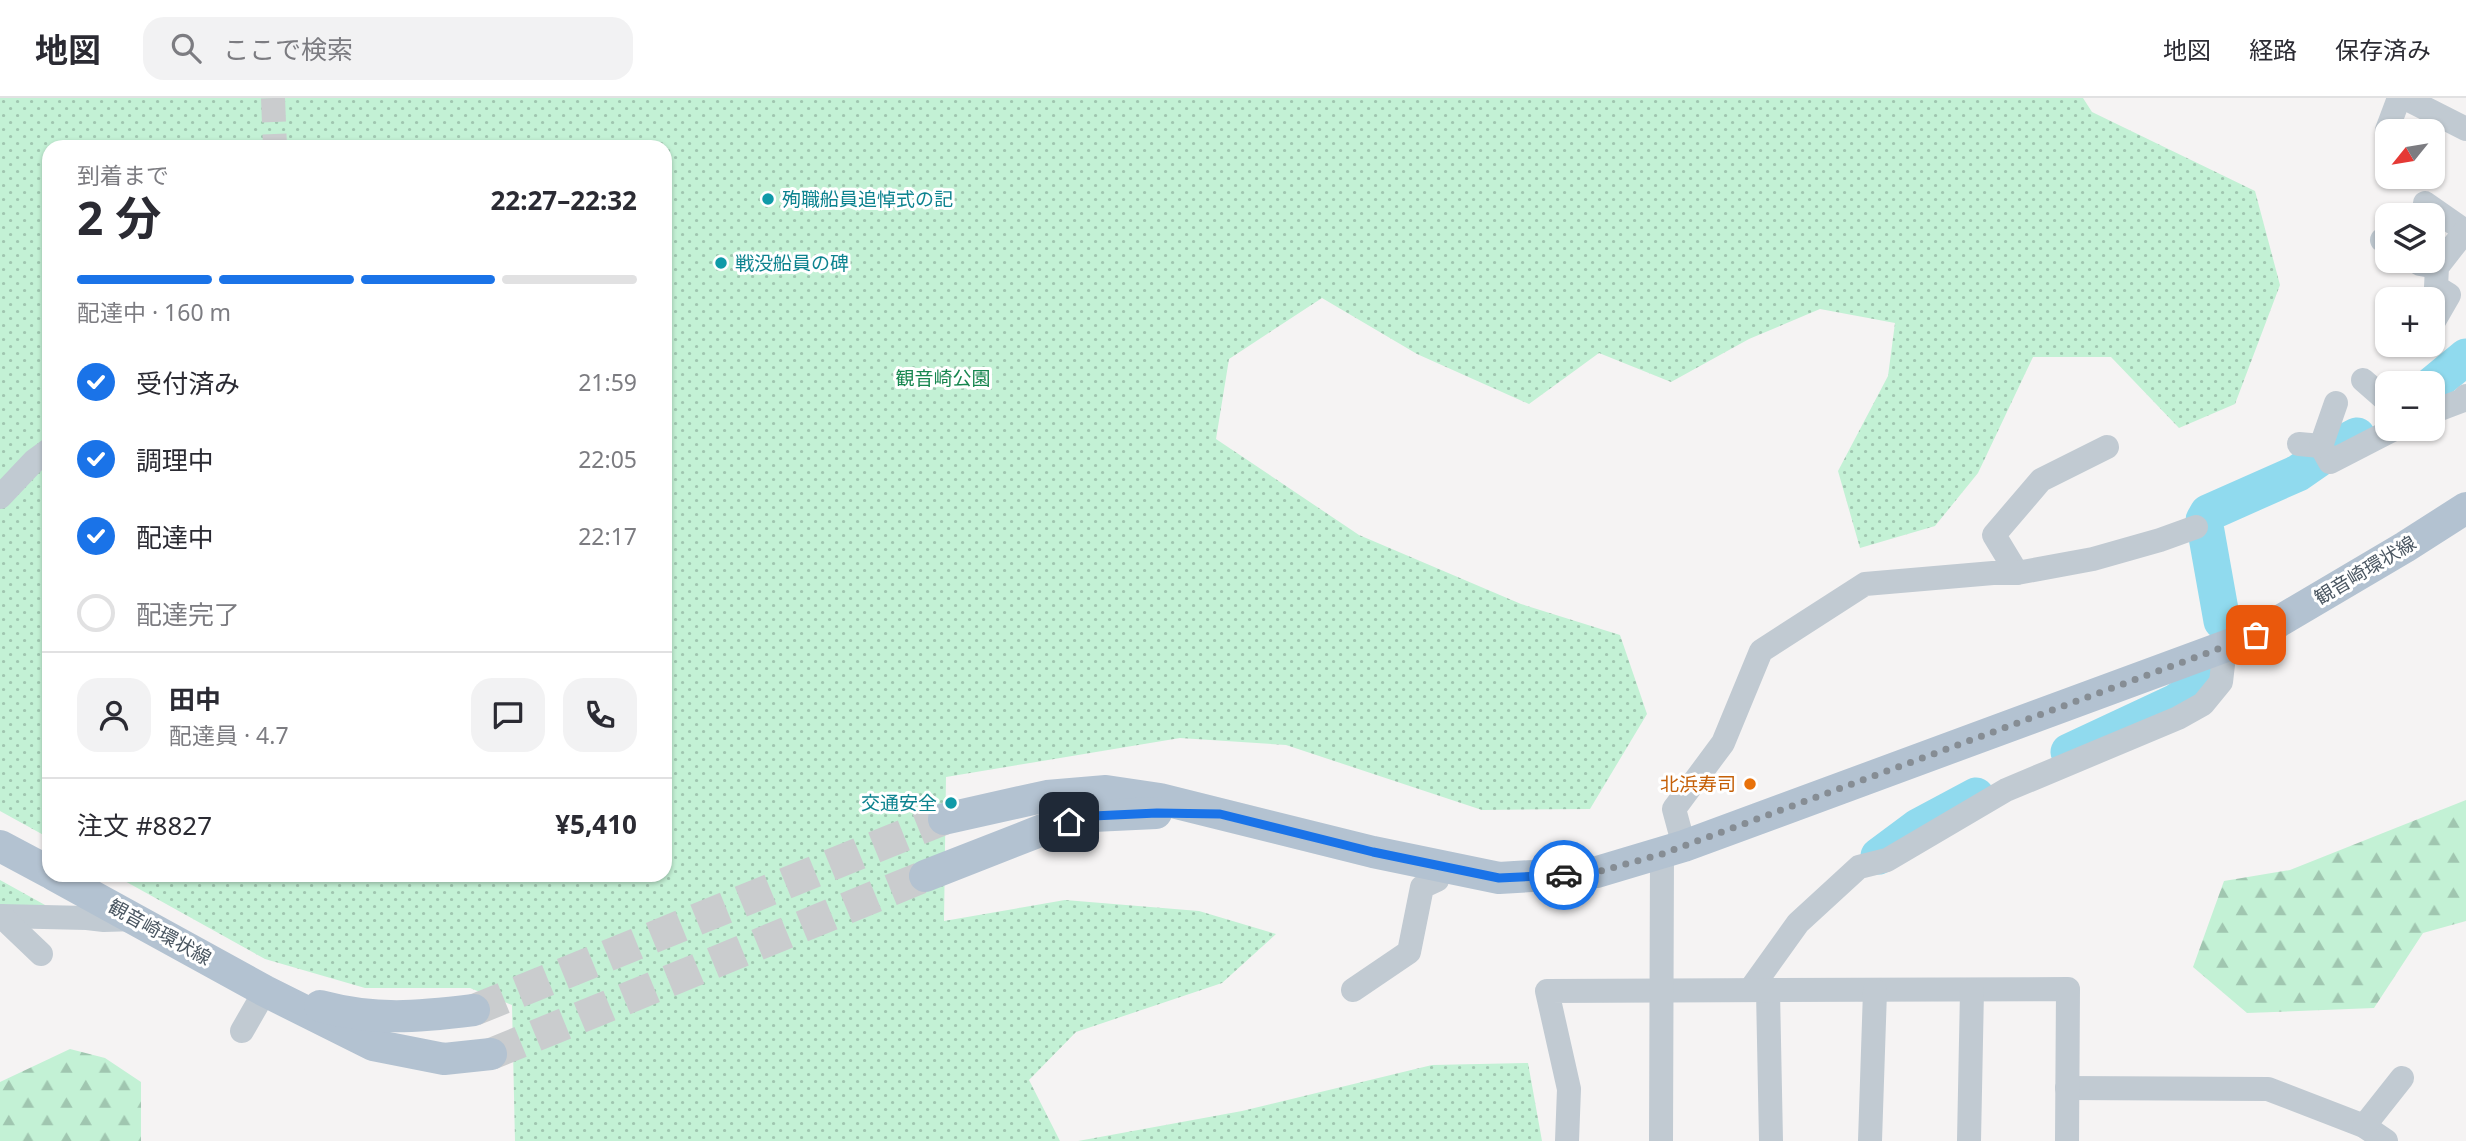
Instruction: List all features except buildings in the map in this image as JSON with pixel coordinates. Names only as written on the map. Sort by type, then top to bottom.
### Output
[{"type":"main road","name":"観音崎環状線","points":[[944,818],[1046,796],[1106,791],[1160,800],[1499,878],[1597,872],[1673,850],[2256,635],[2466,508]]},
{"type":"main road","name":"観音崎環状線","points":[[925,876],[1045,829],[1093,816],[1220,814]]},
{"type":"main road","points":[[0,846],[42,868]]},
{"type":"main road","name":"観音崎環状線","points":[[67,882],[265,991],[373,1045],[444,1059],[491,1054]]},
{"type":"main road","name":"観音崎環状線","points":[[265,991],[373,1017],[413,1017],[474,1010]]},
{"type":"street","points":[[2394,119],[2407,99],[2466,128]]},
{"type":"street","points":[[2445,216],[2466,230],[2445,248]]},
{"type":"street","points":[[2363,380],[2375,390]]},
{"type":"street","points":[[2445,407],[2466,397]]},
{"type":"street","points":[[2336,403],[2317,451],[2375,434]]},
{"type":"street","points":[[2017,573],[1994,535],[2041,480],[2107,447]]},
{"type":"street","points":[[0,497],[42,455]]},
{"type":"street","points":[[1661,1141],[1662,991],[1674,809],[1723,743],[1761,651],[1865,584],[2017,573],[2093,559],[2196,527]]},
{"type":"street","points":[[1771,1141],[1759,991],[1798,923],[1858,867],[1886,860],[2006,790],[2178,718],[2203,704],[2221,682],[2225,647]]},
{"type":"street","points":[[1353,990],[1409,952],[1422,887],[1437,880],[1439,866]]},
{"type":"street","points":[[1,916],[137,919]]},
{"type":"street","points":[[1,916],[41,954]]},
{"type":"street","points":[[1567,1141],[1569,1089],[1547,991],[2068,989],[2067,1141]]},
{"type":"street","points":[[1969,1141],[1972,990]]},
{"type":"street","points":[[242,1031],[265,991]]},
{"type":"street","points":[[1870,1141],[1875,991]]},
{"type":"street","points":[[2067,1088],[2268,1089],[2373,1135],[2402,1077]]},
{"type":"green space","name":"観音崎公園","points":[[0,98],[2083,98],[2092,112],[2255,191],[2280,285],[2235,404],[2179,428],[2111,357],[2033,357],[1978,473],[1935,526],[1860,548],[1838,471],[1888,376],[1895,323],[1820,309],[1749,339],[1671,382],[1599,353],[1529,404],[1417,354],[1322,298],[1229,359],[1216,439],[1359,535],[1521,604],[1620,635],[1647,714],[1590,809],[1482,810],[1286,745],[1180,738],[946,777],[944,921],[1065,900],[1199,911],[1276,934],[1222,983],[1076,1032],[1029,1080],[1060,1141],[515,1141],[512,1005],[470,988],[365,988],[265,959],[127,882],[672,882],[672,140],[42,140],[42,834],[0,811]]},
{"type":"green space","points":[[2466,800],[2466,921],[2423,933],[2374,1008],[2247,1013],[2193,967],[2224,881],[2290,870]]},
{"type":"green space","points":[[0,880],[45,905],[0,910]]},
{"type":"green space","points":[[70,1049],[105,1058],[141,1082],[141,1141],[0,1141],[0,1082]]},
{"type":"green space","points":[[1528,1063],[1542,1141],[1078,1141],[1242,1111],[1432,1065]]},
{"type":"waterway","points":[[2445,374],[2466,357]]},
{"type":"waterway","points":[[2222,621],[2204,520],[2208,513],[2298,473],[2357,436]]},
{"type":"waterway","points":[[2069,752],[2176,702],[2202,684],[2209,670]]},
{"type":"waterway","points":[[1879,856],[1918,827],[1976,796]]},
{"type":"tunnel","points":[[273,98],[275,140]]},
{"type":"tunnel","points":[[474,1010],[944,819]]},
{"type":"tunnel","points":[[491,1054],[925,876]]},
{"type":"way so far","points":[[1564,875],[1597,872],[1662,854],[2256,635]]},
{"type":"place","name":"殉職船員追悼式の記","points":[[768,199]]},
{"type":"place","name":"戦没船員の碑","points":[[721,263]]},
{"type":"place","name":"北浜寿司","points":[[1750,784]]},
{"type":"place","name":"交通安全","points":[[951,803]]},
{"type":"route","points":[[1069,822],[1093,816],[1220,814],[1373,852],[1499,878],[1564,875]]}]
